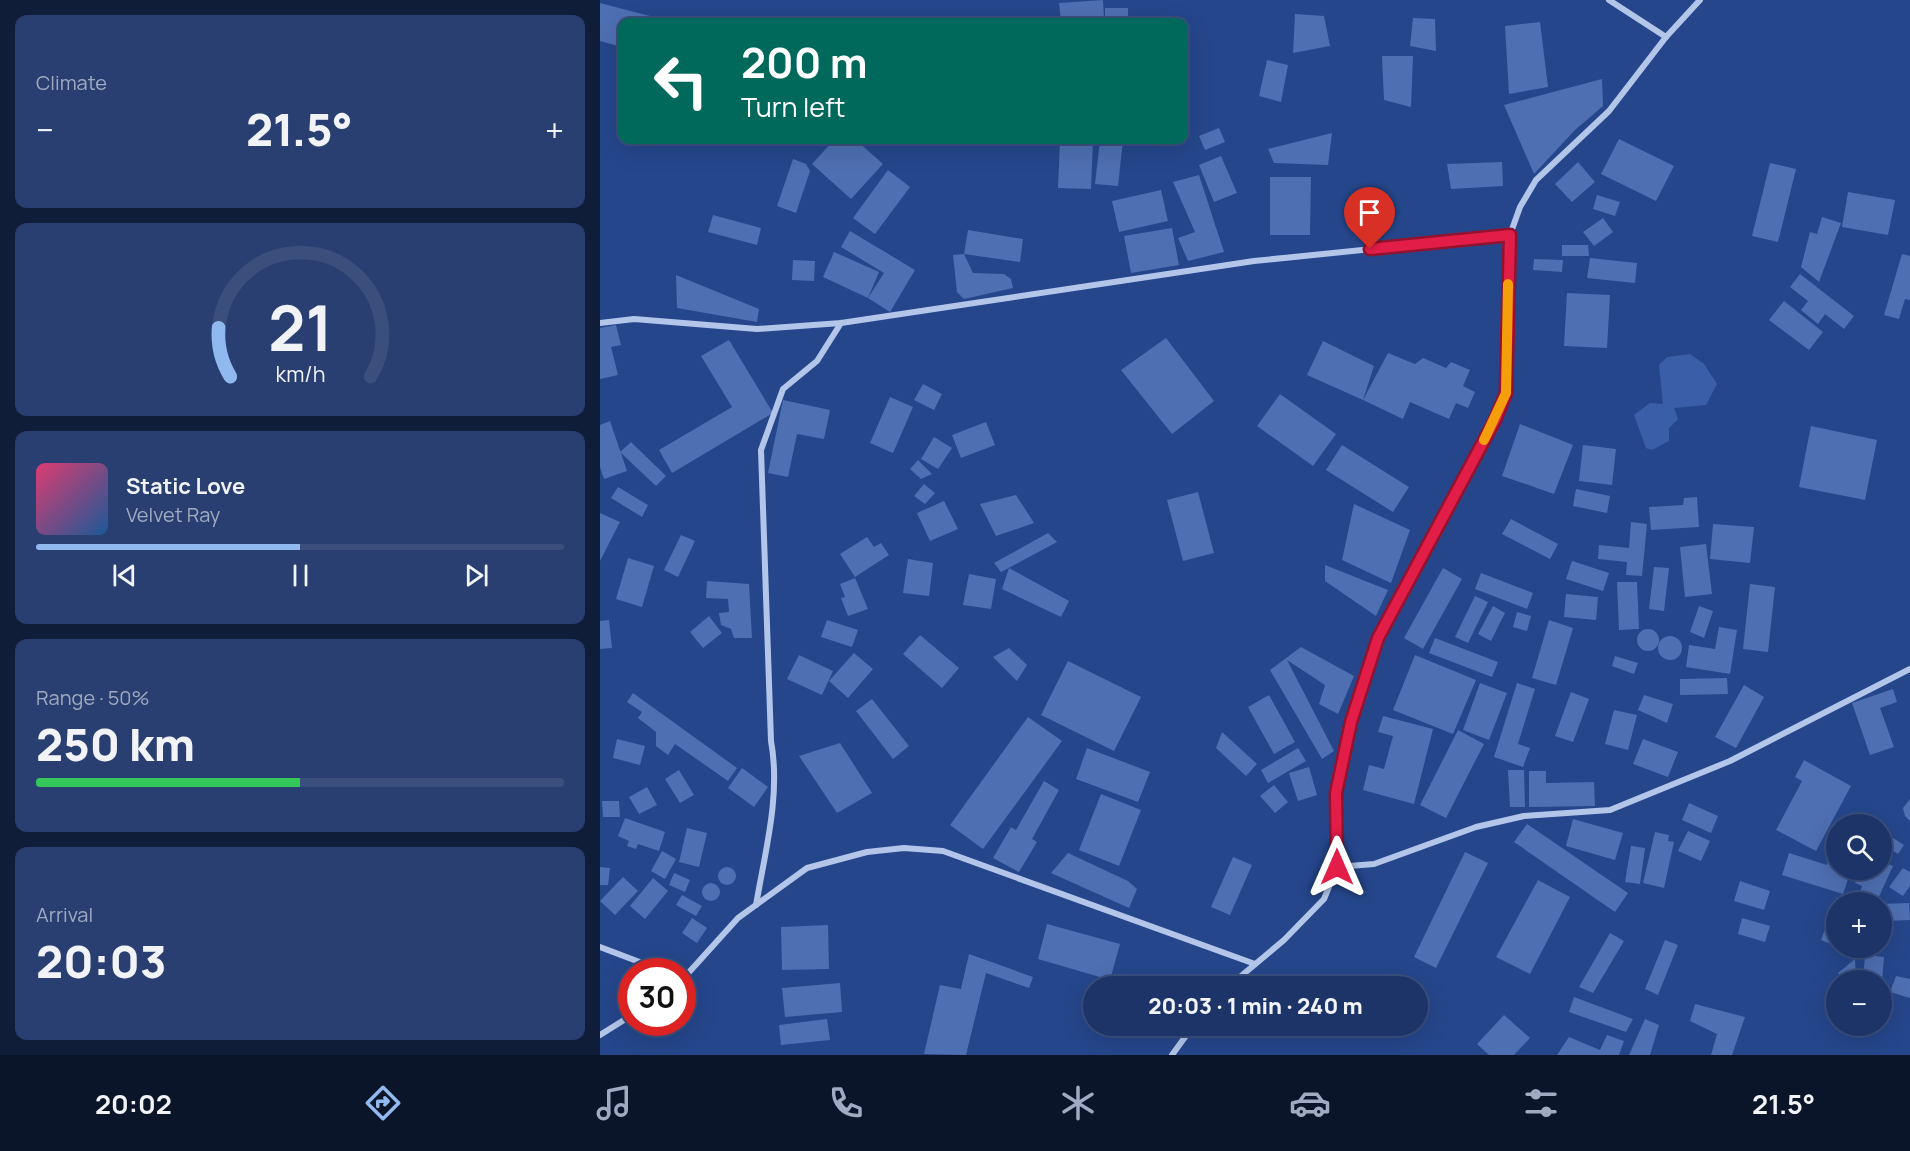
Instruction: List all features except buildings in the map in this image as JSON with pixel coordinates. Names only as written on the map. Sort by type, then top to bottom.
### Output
[{"type":"street","points":[[1609,0],[1666,37]]},
{"type":"street","points":[[1241,976],[1291,933],[1324,899],[1337,867],[1336,793],[1351,722],[1378,638],[1495,420],[1506,393],[1510,235],[1520,207],[1536,180],[1609,111],[1666,37],[1700,0]]},
{"type":"street","points":[[600,323],[634,319],[757,329],[841,323],[1254,261],[1510,235]]},
{"type":"street","points":[[756,905],[772,805],[775,763],[771,741],[760,450],[783,389],[817,361],[841,323]]},
{"type":"street","points":[[1337,867],[1374,864],[1476,827],[1524,816],[1610,810],[1730,761],[1910,669]]},
{"type":"street","points":[[696,965],[738,918],[807,868],[867,852],[904,848],[943,851],[1255,964]]},
{"type":"street","points":[[600,947],[629,958]]},
{"type":"street","points":[[600,1035],[618,1024]]},
{"type":"street","points":[[1172,1055],[1186,1036]]},
{"type":"shaded area","points":[[1690,354],[1704,364],[1717,384],[1706,405],[1674,408],[1678,419],[1669,428],[1669,441],[1652,450],[1646,448],[1634,415],[1650,403],[1663,404],[1659,365],[1667,357]]},
{"type":"slow traffic","points":[[1484,440],[1506,393],[1508,284]]},
{"type":"route","points":[[1337,867],[1336,793],[1351,722],[1378,638],[1495,420],[1506,393],[1508,362],[1506,316],[1510,235],[1370,249]]}]
